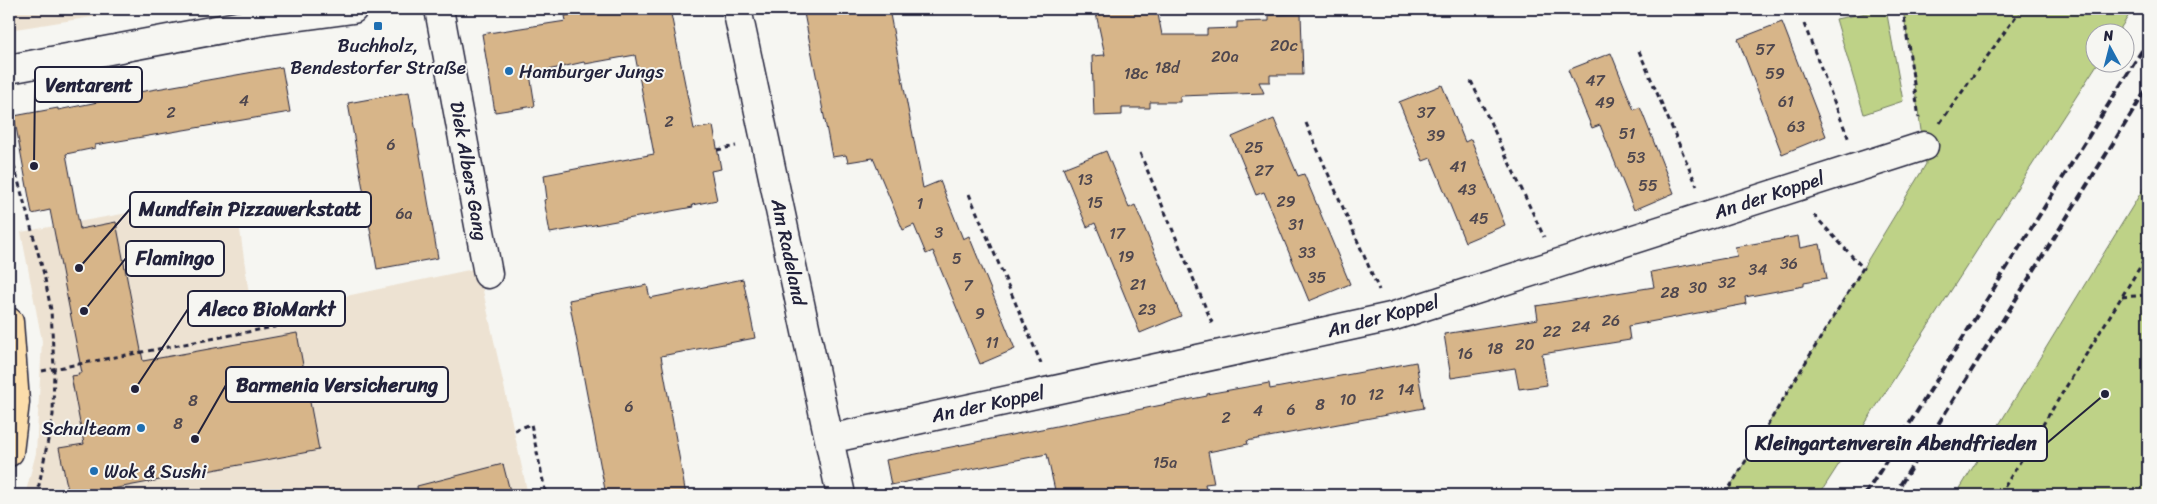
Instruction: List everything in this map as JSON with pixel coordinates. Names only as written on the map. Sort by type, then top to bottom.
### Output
[{"type":"main road","points":[[9,322],[14,376],[14,420],[9,452]]},
{"type":"street","points":[[9,69],[264,21],[353,9]]},
{"type":"street","name":"Diek Albers Gang","points":[[440,9],[488,274]]},
{"type":"street","name":"Am Radeland","points":[[738,9],[841,495]]},
{"type":"street","name":"An der Koppel","points":[[829,439],[1391,317],[1924,146]]},
{"type":"path","points":[[1902,9],[1924,146]]},
{"type":"path","points":[[1924,146],[2021,9]]},
{"type":"path","points":[[1804,24],[1860,166]]},
{"type":"path","points":[[1639,52],[1709,214]]},
{"type":"path","points":[[1471,81],[1556,264]]},
{"type":"path","points":[[1306,123],[1391,317]]},
{"type":"path","points":[[1140,153],[1225,353]]},
{"type":"path","points":[[1725,495],[1863,268],[1789,188]]},
{"type":"path","points":[[968,194],[1052,390]]},
{"type":"path","points":[[2002,495],[2002,491],[2148,254]]},
{"type":"path","points":[[2122,297],[2148,295]]},
{"type":"path","points":[[14,376],[337,316]]},
{"type":"path","points":[[515,430],[531,424],[546,495]]},
{"type":"shaded area","points":[[9,9],[143,9],[9,30]]},
{"type":"shaded area","points":[[235,194],[252,316],[478,268],[528,495],[25,495],[36,453],[42,341],[21,232]]},
{"type":"green space","points":[[1886,9],[1903,101],[1864,114],[1836,19]]},
{"type":"green space","points":[[1903,9],[2133,9],[2125,22],[2084,22],[2084,72],[2092,72],[1819,495],[1725,495],[1926,164]]},
{"type":"green space","points":[[2148,181],[2148,495],[1956,495]]},
{"type":"building","points":[[601,9],[670,9],[694,129],[713,126],[721,169],[711,171],[717,200],[692,205],[693,207],[550,233],[544,200],[547,199],[544,175],[654,154],[635,55],[585,64],[584,62],[530,74],[535,106],[495,112],[482,34],[566,21],[565,16]]},
{"type":"building","points":[[824,9],[889,9],[923,188],[940,181],[963,239],[969,236],[1015,349],[980,364],[933,251],[926,254],[914,225],[903,230],[873,158],[848,162],[846,155],[832,157],[804,13]]},
{"type":"building","points":[[1095,9],[1157,9],[1162,35],[1207,35],[1207,29],[1237,28],[1237,22],[1269,21],[1269,15],[1301,14],[1303,75],[1270,75],[1270,82],[1259,82],[1264,93],[1180,96],[1180,102],[1150,102],[1150,108],[1122,108],[1122,115],[1094,116],[1092,56],[1105,55]]},
{"type":"building","points":[[1782,22],[1826,136],[1782,154],[1738,39]]},
{"type":"building","points":[[1611,53],[1634,110],[1640,107],[1674,193],[1634,210],[1600,125],[1592,128],[1568,70]]},
{"type":"building","points":[[282,67],[290,112],[95,145],[95,148],[66,154],[80,229],[116,222],[143,361],[297,333],[319,450],[80,495],[69,495],[59,448],[84,444],[71,376],[82,373],[50,210],[32,214],[14,116],[58,108],[58,110],[128,96],[128,94]]},
{"type":"building","points":[[1442,85],[1465,142],[1471,139],[1505,225],[1465,242],[1431,158],[1423,161],[1399,102]]},
{"type":"building","points":[[409,92],[438,258],[377,269],[348,103]]},
{"type":"building","points":[[1274,119],[1298,176],[1304,174],[1350,284],[1309,301],[1264,192],[1256,195],[1232,137]]},
{"type":"building","points":[[1106,151],[1129,208],[1135,205],[1181,316],[1140,333],[1095,223],[1087,227],[1063,168]]},
{"type":"building","points":[[1798,236],[1800,248],[1820,244],[1827,278],[1804,282],[1804,286],[1745,297],[1746,304],[1628,326],[1630,340],[1542,354],[1547,385],[1519,389],[1515,368],[1451,378],[1444,334],[1538,319],[1536,306],[1654,287],[1651,272],[1737,256],[1735,247]]},
{"type":"building","points":[[743,279],[755,338],[661,356],[686,495],[606,495],[569,300],[647,285],[650,298]]},
{"type":"building","points":[[1416,362],[1424,408],[1247,441],[1248,444],[1208,452],[1214,483],[1205,484],[1207,495],[1056,495],[1047,454],[891,485],[886,460],[1207,396],[1207,394],[1269,383],[1270,389]]},
{"type":"building","points":[[503,464],[511,495],[418,495],[417,486]]},
{"type":"railway","points":[[1865,495],[2148,41]]},
{"type":"railway","points":[[1894,495],[2148,87]]},
{"type":"place","name":"Buchholz, Bendestorfer Straße","points":[[378,26]]},
{"type":"place","name":"Hamburger Jungs","points":[[509,71]]},
{"type":"place","name":"Ventarent","points":[[34,166]]},
{"type":"place","name":"Mundfein Pizzawerkstatt","points":[[79,268]]},
{"type":"place","name":"Flamingo","points":[[84,311]]},
{"type":"place","name":"Aleco BioMarkt","points":[[135,389]]},
{"type":"place","name":"Kleingartenverein Abendfrieden","points":[[2105,394]]},
{"type":"place","name":"Schulteam","points":[[141,428]]},
{"type":"place","name":"Barmenia Versicherung","points":[[195,439]]},
{"type":"place","name":"Wok & Sushi","points":[[94,471]]}]
